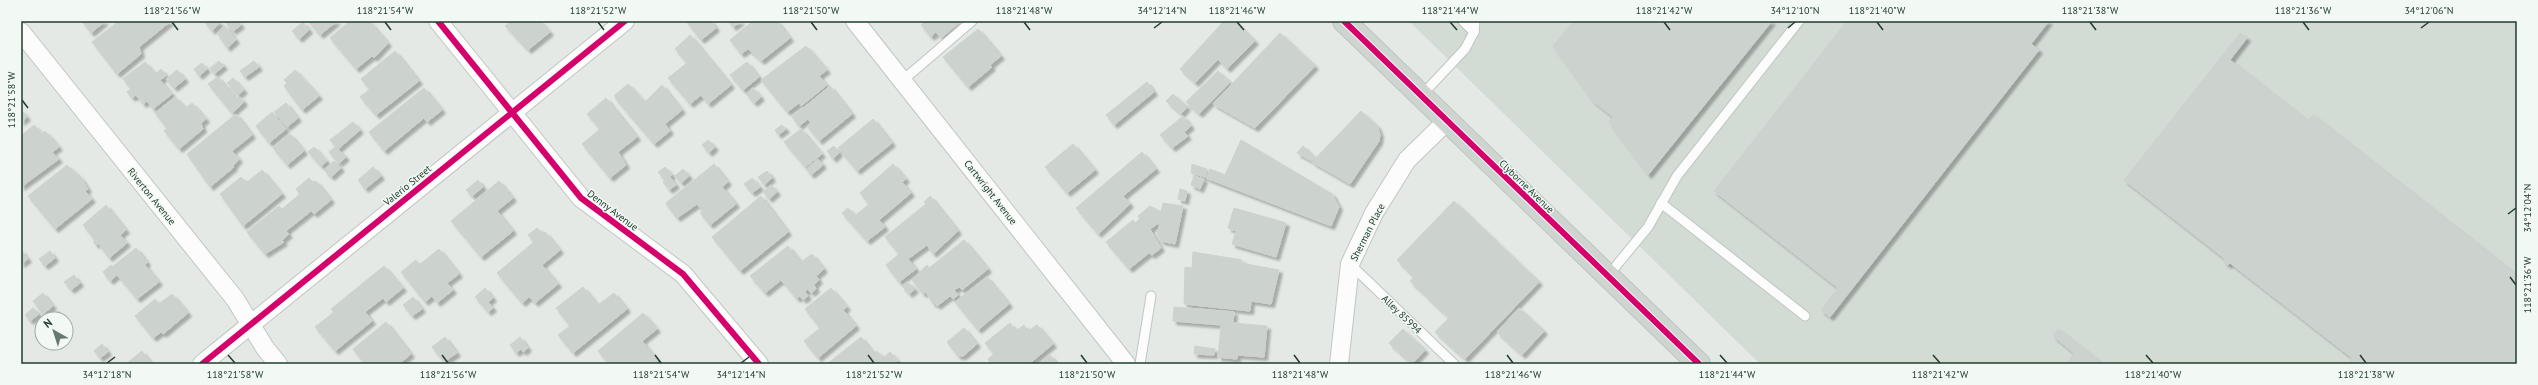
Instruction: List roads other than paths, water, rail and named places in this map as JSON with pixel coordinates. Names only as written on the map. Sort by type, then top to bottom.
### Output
[{"type":"main road","name":"Clyborne Avenue","points":[[1344,21],[1420,97],[1699,364]]},
{"type":"street","name":"Denny Avenue","points":[[438,21],[581,198],[683,274],[759,364]]},
{"type":"street","name":"Valerio Street","points":[[202,364],[625,21]]},
{"type":"street","name":"Cartwright Avenue","points":[[855,21],[1126,364]]},
{"type":"street","name":"Riverton Avenue","points":[[21,32],[235,299],[265,348],[278,364]]},
{"type":"street","name":"Sherman Place","points":[[1339,364],[1350,264],[1374,213],[1407,160],[1446,122]]},
{"type":"lane","points":[[902,81],[972,21]]},
{"type":"lane","points":[[1463,21],[1474,32]]},
{"type":"lane","points":[[1420,97],[1464,49],[1474,32],[1475,21]]},
{"type":"lane","points":[[1607,277],[1648,227],[1677,176],[1799,21]]},
{"type":"lane","points":[[1661,203],[1805,316]]},
{"type":"lane","name":"Alley 85994","points":[[1350,264],[1454,364]]},
{"type":"lane","points":[[1140,364],[1151,296]]}]
